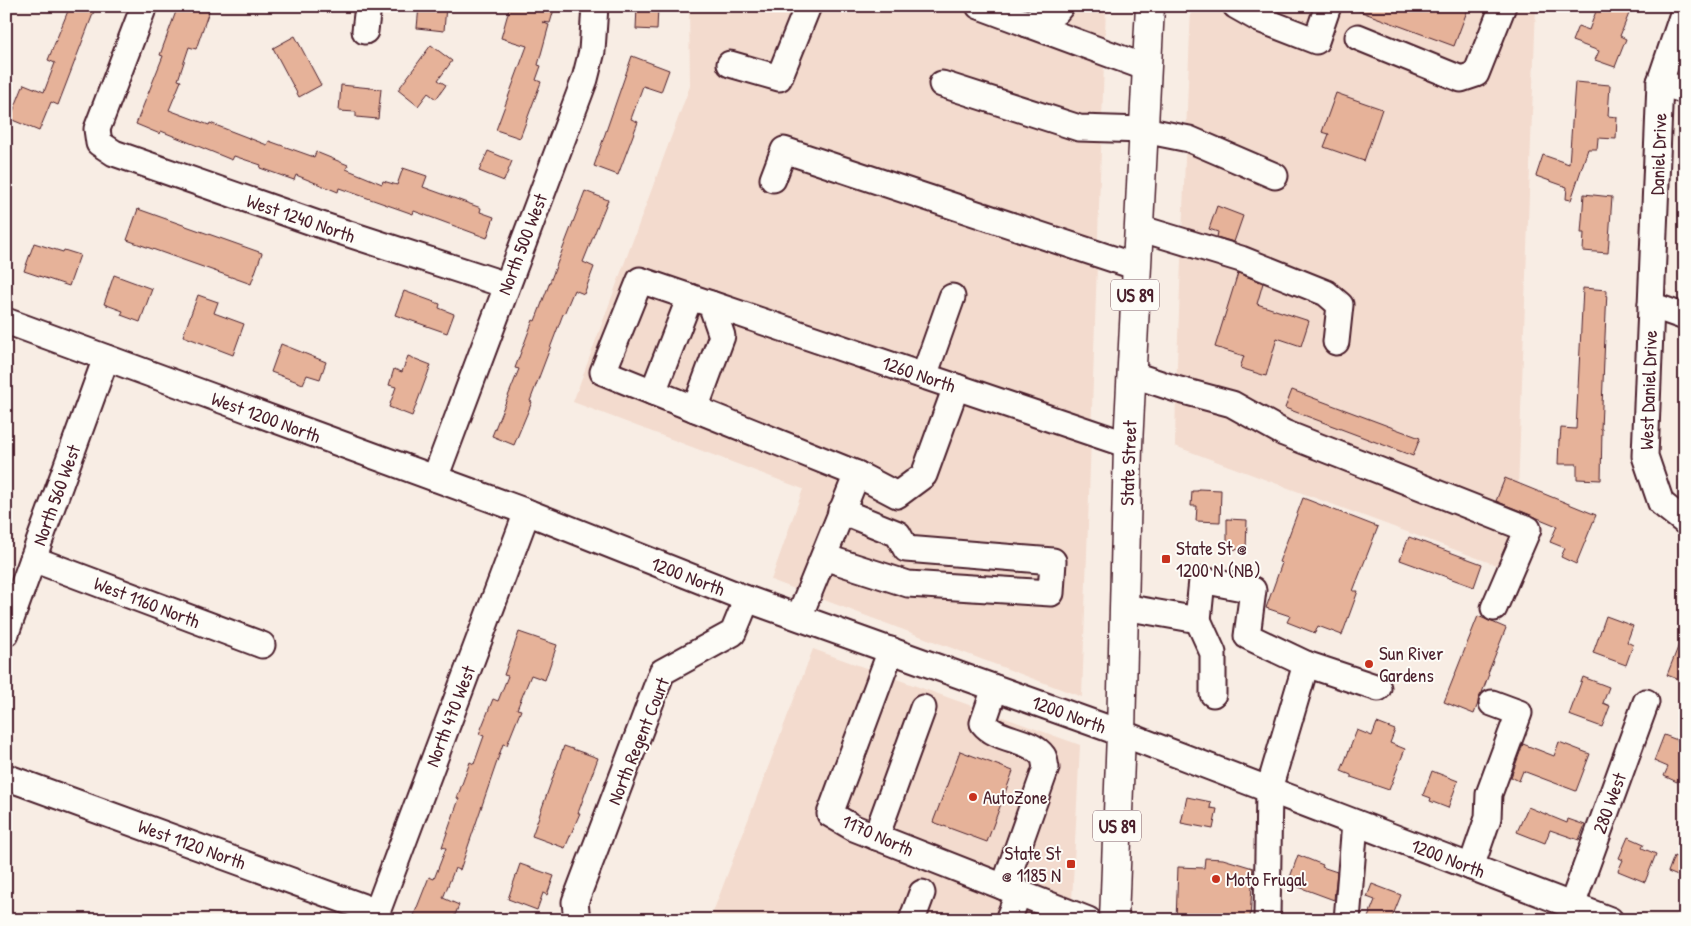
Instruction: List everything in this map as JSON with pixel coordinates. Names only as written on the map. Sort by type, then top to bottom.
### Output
[{"type":"main road","name":"State Street","points":[[1114,920],[1128,445],[1150,6]]},
{"type":"street","name":"West 1240 North","points":[[144,6],[97,129],[99,143],[114,153],[260,204],[506,285]]},
{"type":"street","points":[[365,31],[368,6]]},
{"type":"street","name":"North 500 West","points":[[435,478],[506,285],[585,80],[592,51],[595,6]]},
{"type":"street","points":[[730,64],[779,78],[808,6]]},
{"type":"street","points":[[979,6],[1147,68]]},
{"type":"street","points":[[1027,24],[1056,12],[1061,6]]},
{"type":"street","points":[[1236,6],[1259,19],[1316,41],[1328,6]]},
{"type":"street","points":[[1358,38],[1461,79],[1476,74],[1504,6]]},
{"type":"street","name":"Daniel Drive","points":[[1651,304],[1660,82],[1685,8]]},
{"type":"street","points":[[1660,82],[1685,91]]},
{"type":"street","points":[[942,84],[1079,128],[1144,130],[1189,139],[1275,176]]},
{"type":"street","points":[[774,179],[784,150],[1137,267]]},
{"type":"street","points":[[1139,228],[1241,259],[1326,293],[1340,305],[1336,342]]},
{"type":"street","name":"1260 North","points":[[653,392],[603,372],[640,280],[1128,445]]},
{"type":"street","points":[[924,376],[952,297]]},
{"type":"street","points":[[700,300],[653,392],[856,474],[897,495]]},
{"type":"street","points":[[694,409],[722,336],[700,300]]},
{"type":"street","points":[[1651,304],[1685,317]]},
{"type":"street","name":"West Daniel Drive","points":[[1651,304],[1645,456],[1661,503],[1685,522]]},
{"type":"street","name":"West 1200 North","points":[[6,321],[527,512]]},
{"type":"street","name":"North 560 West","points":[[6,633],[106,358]]},
{"type":"street","points":[[1131,374],[1176,389],[1232,404],[1284,434],[1528,529],[1494,608]]},
{"type":"street","points":[[897,495],[924,475],[956,387]]},
{"type":"street","points":[[799,617],[856,474]]},
{"type":"street","points":[[824,557],[908,584],[1051,593],[1053,561],[906,549],[898,534],[897,495]]},
{"type":"street","points":[[841,511],[898,534]]},
{"type":"street","name":"1200 North","points":[[527,512],[747,599],[1121,733],[1610,920]]},
{"type":"street","name":"North 470 West","points":[[375,916],[527,512]]},
{"type":"street","name":"West 1160 North","points":[[32,559],[262,645]]},
{"type":"street","points":[[1213,694],[1213,653],[1198,620],[1202,580],[1253,590],[1248,636],[1306,664],[1378,688]]},
{"type":"street","name":"North Regent Court","points":[[577,920],[576,902],[662,672],[733,633],[747,599]]},
{"type":"street","points":[[1124,607],[1198,620]]},
{"type":"street","name":"1170 North","points":[[891,650],[830,814],[854,828],[1088,920]]},
{"type":"street","points":[[1269,920],[1267,917],[1269,789],[1306,664]]},
{"type":"street","points":[[995,688],[983,723],[988,730],[1032,747],[1043,757],[1046,768],[1011,889],[1008,920]]},
{"type":"street","name":"280 West","points":[[1572,905],[1646,702]]},
{"type":"street","points":[[1471,867],[1488,818],[1489,794],[1519,713],[1492,703]]},
{"type":"street","points":[[876,836],[923,708]]},
{"type":"street","name":"West 1120 North","points":[[6,777],[375,916]]},
{"type":"street","points":[[1347,920],[1355,822]]},
{"type":"street","points":[[912,920],[922,893]]},
{"type":"shaded area","points":[[689,6],[1106,6],[1082,697],[771,580],[803,489],[573,402],[690,86]]},
{"type":"shaded area","points":[[1191,6],[1536,6],[1515,572],[1175,446]]},
{"type":"shaded area","points":[[813,649],[1080,745],[1071,920],[710,920]]},
{"type":"building","points":[[70,6],[96,6],[58,105],[51,102],[39,131],[10,119],[24,84],[44,92],[55,63],[48,60]]},
{"type":"building","points":[[178,6],[194,6],[209,11],[196,49],[189,47],[178,80],[181,81],[169,110],[209,125],[210,123],[267,145],[269,141],[314,157],[316,152],[348,165],[346,169],[382,184],[383,181],[397,185],[403,168],[427,176],[423,187],[481,208],[480,212],[494,217],[487,238],[414,211],[413,214],[339,188],[338,192],[296,175],[294,180],[260,168],[261,165],[234,156],[232,160],[161,131],[160,134],[136,124],[163,56],[160,55]]},
{"type":"building","points":[[419,6],[446,6],[444,31],[417,28]]},
{"type":"building","points":[[510,6],[555,6],[550,23],[542,22],[549,25],[538,65],[541,66],[536,80],[541,82],[520,138],[496,130],[527,46],[501,38]]},
{"type":"building","points":[[637,6],[658,6],[657,30],[636,29]]},
{"type":"building","points":[[1351,6],[1469,6],[1454,46],[1351,8]]},
{"type":"building","points":[[1598,6],[1632,6],[1620,36],[1626,39],[1615,67],[1595,60],[1599,51],[1572,41],[1578,26],[1589,30]]},
{"type":"building","points":[[295,36],[321,85],[299,97],[273,48]]},
{"type":"building","points":[[431,45],[452,61],[438,80],[446,85],[436,99],[428,93],[418,106],[398,90]]},
{"type":"building","points":[[632,56],[669,70],[661,92],[643,86],[631,119],[638,122],[618,175],[594,166]]},
{"type":"building","points":[[1575,82],[1610,85],[1608,116],[1617,117],[1616,139],[1598,138],[1597,149],[1588,149],[1571,200],[1566,199],[1567,187],[1536,176],[1543,155],[1569,164]]},
{"type":"building","points":[[341,85],[381,89],[378,119],[356,117],[356,112],[339,111]]},
{"type":"building","points":[[1336,93],[1382,109],[1364,161],[1324,147],[1329,134],[1322,132]]},
{"type":"building","points":[[488,151],[512,161],[504,181],[479,171]]},
{"type":"building","points":[[585,191],[608,200],[583,262],[594,267],[584,294],[574,290],[563,314],[530,401],[532,402],[514,445],[492,436],[519,369],[515,368],[533,320],[535,321]]},
{"type":"building","points":[[1584,194],[1612,197],[1608,253],[1583,251],[1584,233],[1581,233]]},
{"type":"building","points":[[1217,206],[1243,216],[1234,242],[1217,237],[1218,232],[1209,229]]},
{"type":"building","points":[[138,209],[262,253],[251,284],[127,240]]},
{"type":"building","points":[[34,243],[80,255],[69,286],[24,271]]},
{"type":"building","points":[[1238,273],[1263,283],[1257,304],[1309,321],[1301,346],[1277,338],[1266,376],[1240,368],[1244,356],[1215,347]]},
{"type":"building","points":[[114,275],[152,289],[140,322],[121,315],[123,311],[104,304]]},
{"type":"building","points":[[1583,288],[1607,290],[1601,429],[1601,480],[1577,479],[1577,464],[1558,464],[1561,428],[1576,429]]},
{"type":"building","points":[[404,291],[440,304],[439,308],[454,314],[447,333],[395,315]]},
{"type":"building","points":[[198,295],[218,302],[214,313],[244,324],[233,355],[183,336]]},
{"type":"building","points":[[281,344],[326,362],[320,379],[307,375],[303,384],[271,372]]},
{"type":"building","points":[[408,356],[431,365],[412,416],[389,407],[396,387],[389,385],[394,369],[402,372]]},
{"type":"building","points":[[1292,390],[1420,438],[1413,456],[1285,408]]},
{"type":"building","points":[[1505,478],[1596,515],[1576,564],[1561,557],[1565,548],[1550,542],[1557,526],[1496,501]]},
{"type":"building","points":[[1198,489],[1221,490],[1220,522],[1196,521],[1197,506],[1191,506],[1192,491],[1198,491]]},
{"type":"building","points":[[1303,498],[1378,527],[1353,591],[1358,591],[1342,635],[1318,626],[1315,633],[1287,622],[1290,616],[1266,608],[1282,563],[1279,562]]},
{"type":"building","points":[[1227,519],[1247,520],[1246,550],[1227,549]]},
{"type":"building","points":[[1409,537],[1482,564],[1474,587],[1400,560]]},
{"type":"building","points":[[1478,616],[1506,628],[1474,714],[1444,702]]},
{"type":"building","points":[[1606,616],[1633,626],[1627,642],[1633,645],[1626,665],[1593,653]]},
{"type":"building","points":[[519,632],[557,645],[545,680],[531,675],[517,709],[521,710],[507,745],[503,744],[460,870],[455,868],[443,898],[459,905],[453,920],[425,920],[414,915],[429,877],[434,879],[446,848],[442,847],[459,799],[457,798],[470,762],[474,764],[484,736],[479,734],[493,699],[498,701],[508,676],[504,675]]},
{"type":"building","points":[[1685,632],[1685,682],[1667,675]]},
{"type":"building","points":[[1583,677],[1609,687],[1603,703],[1610,706],[1602,727],[1569,715]]},
{"type":"building","points":[[1377,723],[1395,730],[1390,743],[1405,749],[1389,790],[1351,777],[1351,775],[1341,771],[1357,730],[1372,736]]},
{"type":"building","points":[[1664,735],[1685,743],[1685,763],[1677,782],[1664,776],[1668,767],[1654,761]]},
{"type":"building","points":[[1559,742],[1590,754],[1576,791],[1523,771],[1519,781],[1511,777],[1523,744],[1554,756]]},
{"type":"building","points":[[564,746],[598,758],[578,813],[580,813],[565,848],[532,836]]},
{"type":"building","name":"AutoZone","points":[[960,751],[1013,771],[987,842],[933,822]]},
{"type":"building","points":[[1432,771],[1458,781],[1448,808],[1430,801],[1431,798],[1423,795]]},
{"type":"building","points":[[1187,797],[1211,802],[1210,808],[1217,809],[1213,829],[1181,823]]},
{"type":"building","points":[[1528,807],[1567,823],[1568,819],[1585,825],[1579,840],[1550,830],[1545,843],[1517,832]]},
{"type":"building","points":[[1628,837],[1644,844],[1642,848],[1656,854],[1645,882],[1618,871],[1623,860],[1619,858]]},
{"type":"building","points":[[1298,855],[1337,872],[1334,900],[1288,883]]},
{"type":"building","points":[[1674,856],[1685,861],[1685,879],[1668,872]]},
{"type":"building","name":"Moto Frugal","points":[[1205,858],[1223,859],[1253,868],[1250,920],[1176,920],[1178,867],[1204,868]]},
{"type":"building","points":[[520,864],[554,876],[547,895],[543,893],[537,910],[508,899]]},
{"type":"building","points":[[1372,884],[1401,895],[1391,920],[1367,920],[1375,900],[1367,897]]},
{"type":"place","name":"State St @ 1200 N (NB)","points":[[1166,559]]},
{"type":"place","name":"Sun River Gardens","points":[[1369,664]]},
{"type":"place","name":"AutoZone","points":[[973,797]]},
{"type":"place","name":"State St @ 1185 N","points":[[1071,864]]},
{"type":"place","name":"Moto Frugal","points":[[1216,879]]}]
